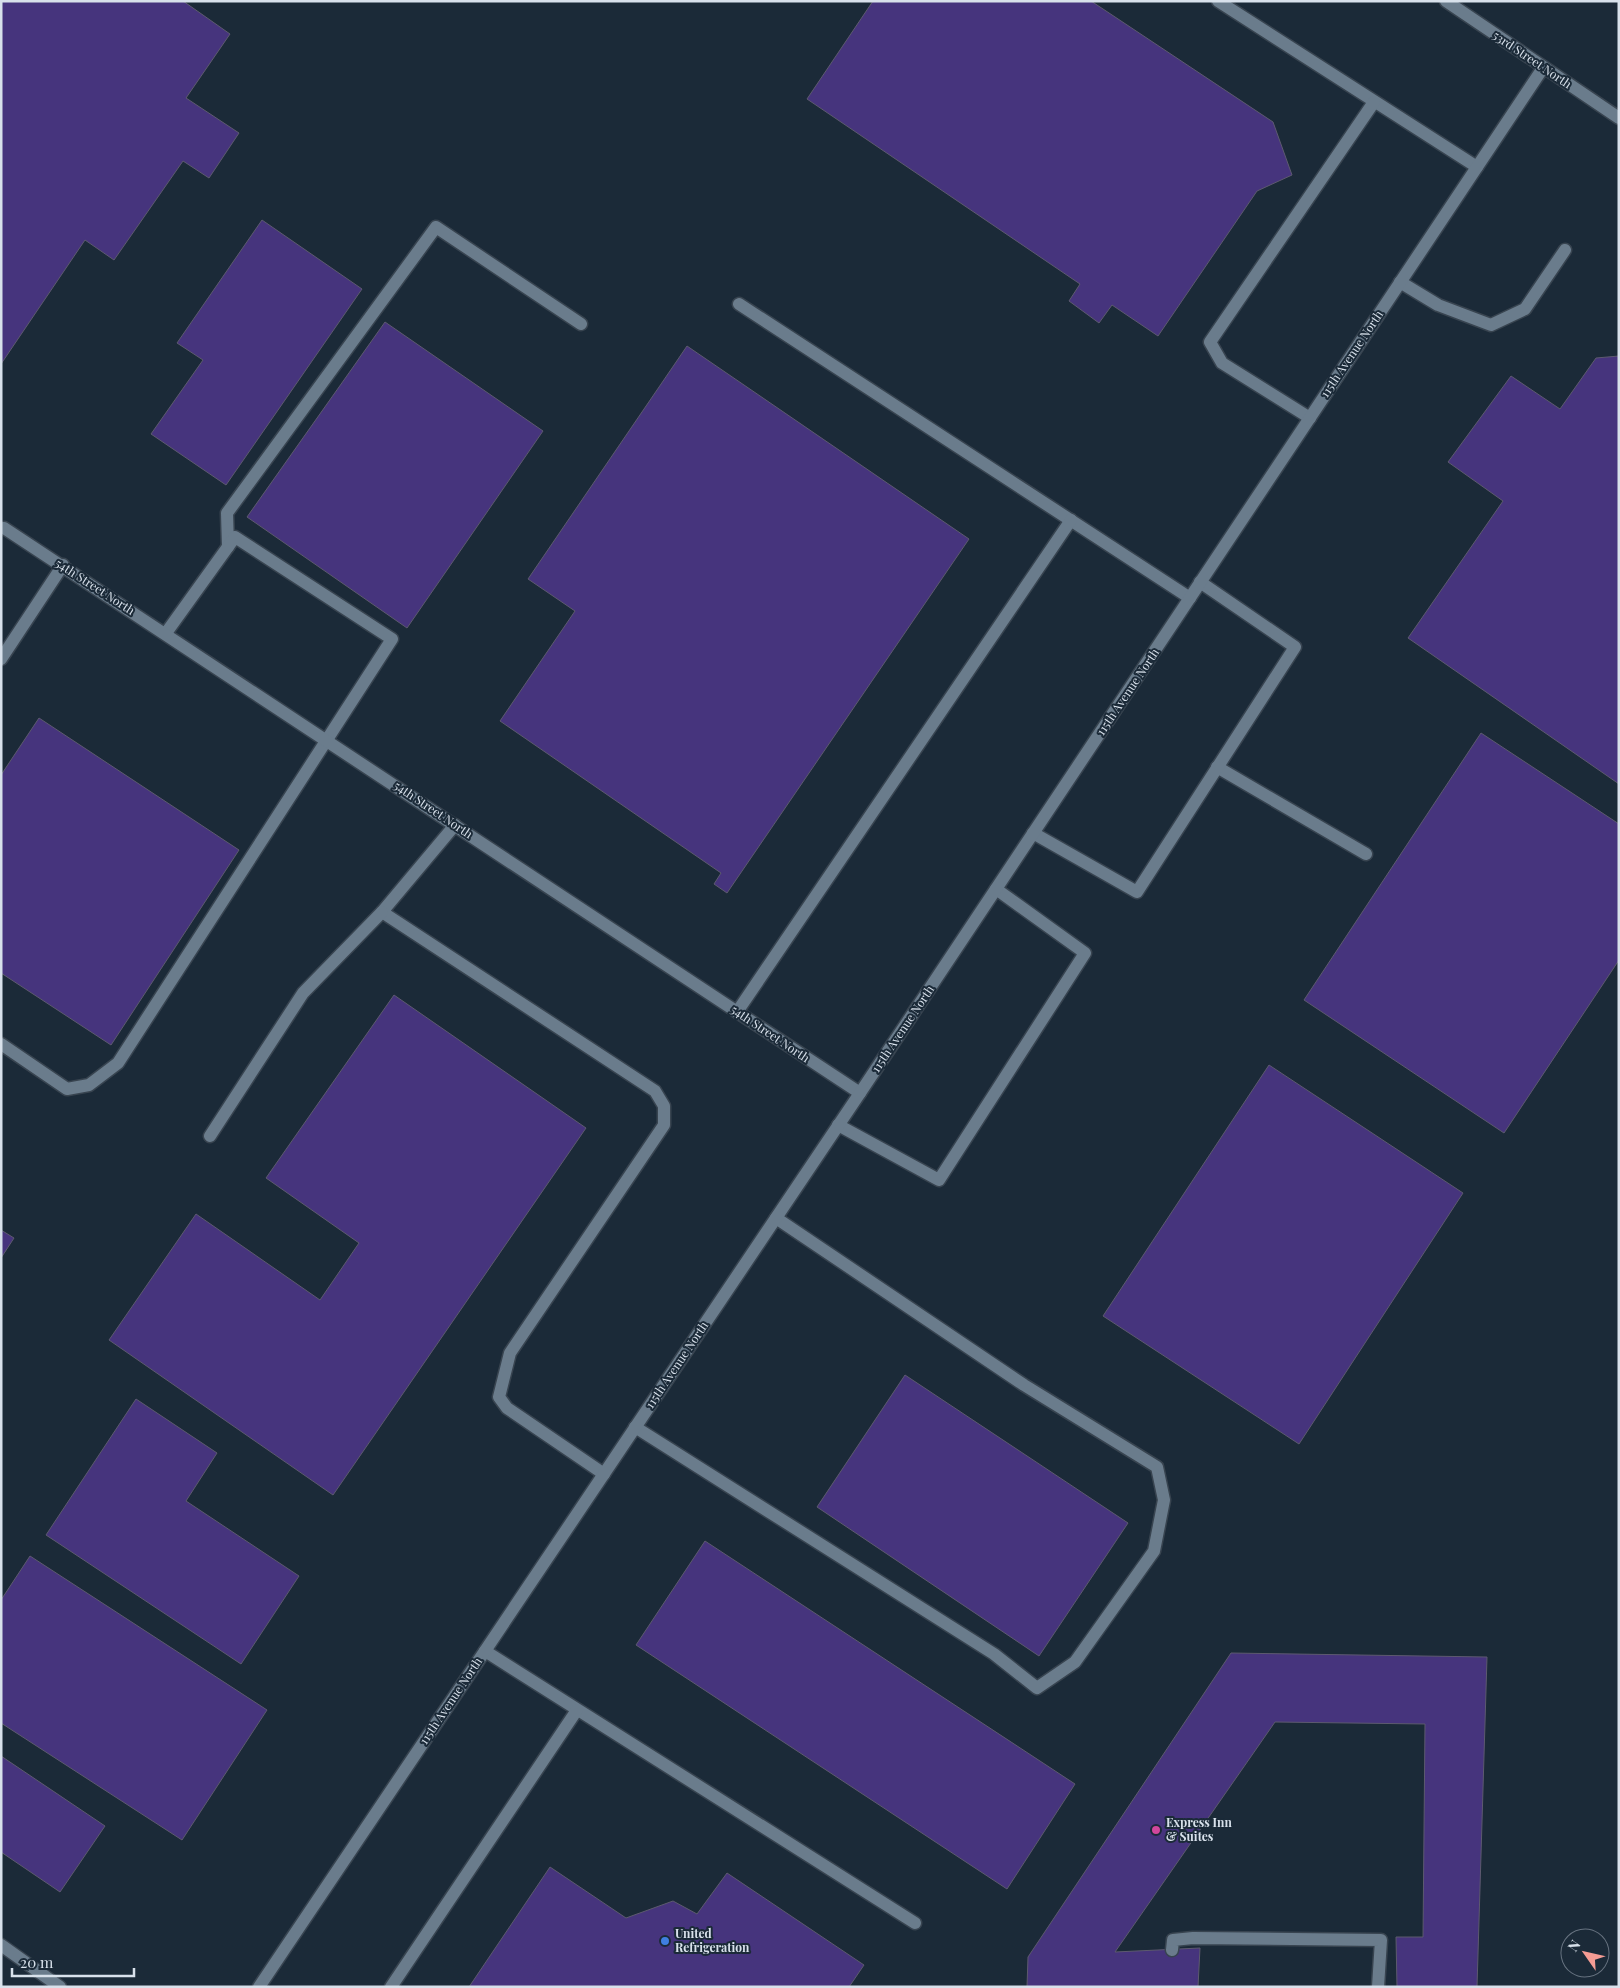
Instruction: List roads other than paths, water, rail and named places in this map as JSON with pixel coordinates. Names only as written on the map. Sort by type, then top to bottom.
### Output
[{"type":"street","points":[[1218,1],[1476,167]]},
{"type":"street","name":"53rd Street North","points":[[1446,1],[1619,118]]},
{"type":"street","name":"115th Avenue North","points":[[259,1987],[1034,833],[1543,68]]},
{"type":"street","points":[[1310,418],[1222,363],[1210,342],[1374,102]]},
{"type":"street","points":[[228,547],[227,513],[436,227],[581,324]]},
{"type":"street","points":[[1400,282],[1438,305],[1491,325],[1526,309],[1565,250]]},
{"type":"street","points":[[739,304],[1190,598]]},
{"type":"street","points":[[737,1012],[1071,520]]},
{"type":"street","name":"54th Street North","points":[[3,529],[63,565],[860,1093]]},
{"type":"street","points":[[1,1044],[67,1089],[89,1085],[118,1063],[392,639],[235,536],[166,633]]},
{"type":"street","points":[[1,659],[63,565]]},
{"type":"street","points":[[1034,833],[1137,892],[1295,647],[1200,582]]},
{"type":"street","points":[[1218,767],[1366,854]]},
{"type":"street","points":[[210,1136],[303,993],[382,912],[455,825]]},
{"type":"street","points":[[838,1125],[939,1180],[1085,953],[996,889]]},
{"type":"street","points":[[382,912],[655,1091],[664,1106],[664,1125],[510,1353],[499,1397],[507,1408],[604,1474]]},
{"type":"street","points":[[635,1426],[986,1649],[1037,1688],[1075,1662],[1154,1552],[1164,1500],[1157,1467],[1024,1386],[776,1218]]},
{"type":"street","points":[[485,1651],[914,1923]]},
{"type":"street","points":[[391,1987],[577,1710]]},
{"type":"street","points":[[1172,1950],[1173,1940],[1193,1938],[1381,1940],[1378,1987]]},
{"type":"street","points":[[1,1946],[60,1987]]},
{"type":"place","name":"Express Inn & Suites","points":[[1156,1830]]},
{"type":"place","name":"United Refrigeration","points":[[665,1941]]}]
